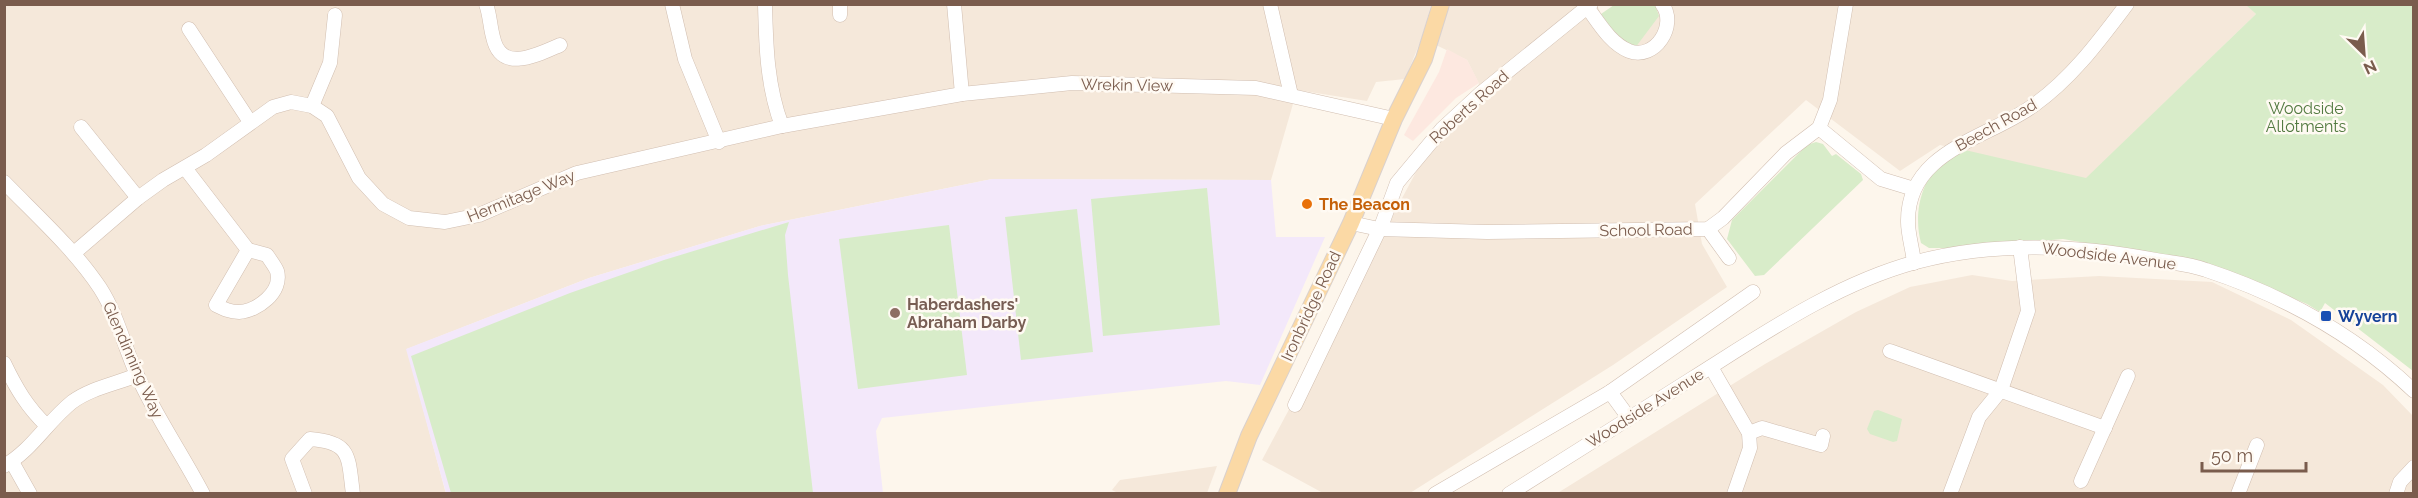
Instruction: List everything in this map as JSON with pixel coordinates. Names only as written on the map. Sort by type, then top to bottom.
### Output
[{"type":"main road","name":"Ironbridge Road","points":[[1227,494],[1249,435],[1351,223],[1394,119],[1424,60],[1441,4]]},
{"type":"street","points":[[486,4],[493,40],[499,52],[513,61],[528,58],[560,45]]},
{"type":"street","points":[[672,4],[684,59],[718,142]]},
{"type":"street","points":[[765,4],[767,59],[773,102],[782,126]]},
{"type":"street","points":[[954,4],[962,94]]},
{"type":"street","points":[[1270,4],[1291,95]]},
{"type":"street","name":"Roberts Road","points":[[1379,229],[1397,183],[1442,129],[1481,93],[1589,6],[1612,40],[1630,51],[1646,52],[1657,45],[1665,34],[1666,10],[1662,4]]},
{"type":"street","points":[[1846,4],[1830,100],[1819,128],[1881,179],[1914,189]]},
{"type":"street","name":"Beech Road","points":[[1914,263],[1908,221],[1914,189],[1927,168],[1940,156],[2023,113],[2060,84],[2081,63],[2127,4]]},
{"type":"street","points":[[74,253],[138,198],[250,122],[282,104],[300,102],[312,106],[330,63],[335,15]]},
{"type":"street","points":[[189,29],[250,122]]},
{"type":"street","name":"Wrekin View","points":[[782,126],[962,94],[1071,83],[1256,88],[1394,119]]},
{"type":"street","name":"Hermitage Way","points":[[312,106],[331,121],[359,178],[376,198],[399,214],[427,221],[463,220],[577,173],[782,126]]},
{"type":"street","points":[[81,127],[138,198]]},
{"type":"street","name":"School Road","points":[[1351,223],[1379,229],[1487,232],[1708,229],[1723,218],[1786,153],[1819,128]]},
{"type":"street","points":[[185,168],[248,250],[267,255],[277,271],[276,286],[269,298],[241,312],[228,311],[216,305],[248,250]]},
{"type":"street","name":"Glendinning Way","points":[[4,182],[74,253],[100,289],[116,317],[137,375],[167,435],[203,494]]},
{"type":"street","points":[[1294,405],[1379,229]]},
{"type":"street","points":[[1708,229],[1729,258]]},
{"type":"street","name":"Woodside Avenue","points":[[1509,494],[1802,311],[1849,287],[1914,263],[1954,254],[2020,247],[2059,246],[2205,269],[2289,303],[2367,351],[2414,391]]},
{"type":"street","points":[[1950,494],[1979,417],[2001,390],[2028,311],[2020,247]]},
{"type":"street","points":[[1434,494],[1610,392],[1753,292]]},
{"type":"street","points":[[1890,351],[2105,428]]},
{"type":"street","points":[[4,363],[21,397],[47,426]]},
{"type":"street","points":[[1711,367],[1749,433],[1750,448],[1734,494]]},
{"type":"street","points":[[30,494],[8,464],[24,453],[47,426],[75,400],[137,375]]},
{"type":"street","points":[[2081,481],[2128,376]]},
{"type":"street","points":[[1610,392],[1629,418]]},
{"type":"street","points":[[1749,433],[1762,428],[1821,446],[1823,436]]},
{"type":"street","points":[[305,494],[292,459],[310,439],[333,441],[348,455],[353,494]]},
{"type":"street","points":[[2238,494],[2256,445]]},
{"type":"street","points":[[2396,494],[2400,482],[2414,467]]},
{"type":"shaded area","points":[[2246,4],[2256,14],[2086,179],[1940,145],[1900,171],[1806,100],[1695,204],[1702,244],[1727,287],[1613,365],[1410,493],[1323,493],[1262,460],[1423,159],[1479,84],[1467,60],[1436,45],[1449,5],[1597,5],[1601,14],[1655,5]]},
{"type":"shaded area","points":[[4,5],[1431,5],[1421,40],[1405,79],[1376,82],[1367,101],[1297,90],[1271,180],[992,179],[760,226],[589,278],[407,349],[446,494],[5,493]]},
{"type":"shaded area","points":[[1447,49],[1467,60],[1479,83],[1456,98],[1413,141],[1404,135],[1439,72]]},
{"type":"shaded area","name":"Haberdashers' Abraham Darby","points":[[992,179],[1271,180],[1276,237],[1325,237],[1260,385],[1226,381],[882,418],[876,431],[883,493],[446,493],[406,349],[589,278],[760,226]]},
{"type":"shaded area","points":[[1972,275],[2012,281],[2099,276],[2212,282],[2291,320],[2383,385],[2413,416],[2413,493],[1556,494],[1765,364],[1856,312],[1910,287]]},
{"type":"shaded area","points":[[1217,466],[1207,493],[1120,494],[1112,490],[1120,480]]},
{"type":"green space","points":[[1614,5],[1655,5],[1659,16],[1635,48],[1619,39],[1601,14]]},
{"type":"green space","name":"Woodside Allotments","points":[[2246,5],[2413,5],[2413,371],[2325,303],[2320,312],[2307,304],[2216,266],[2063,239],[1959,248],[1929,248],[1921,243],[1918,222],[1920,201],[1928,181],[1943,162],[1965,150],[2086,178],[2256,14]]},
{"type":"green space","points":[[1816,142],[1823,144],[1832,156],[1836,154],[1861,174],[1863,180],[1764,275],[1755,276],[1727,239],[1732,220],[1807,145]]},
{"type":"green space","points":[[1207,188],[1220,325],[1103,336],[1091,199]]},
{"type":"green space","points":[[1077,209],[1093,352],[1021,360],[1005,217]]},
{"type":"green space","points":[[789,222],[785,235],[788,275],[813,493],[451,493],[411,356],[570,293],[664,260]]},
{"type":"green space","points":[[949,225],[967,375],[858,389],[839,239]]},
{"type":"green space","points":[[1878,410],[1902,419],[1897,441],[1893,442],[1870,434],[1867,429],[1874,411]]},
{"type":"place","name":"The Beacon","points":[[1307,204]]},
{"type":"place","name":"Haberdashers' Abraham Darby","points":[[895,313]]},
{"type":"place","name":"Wyvern","points":[[2326,316]]}]
